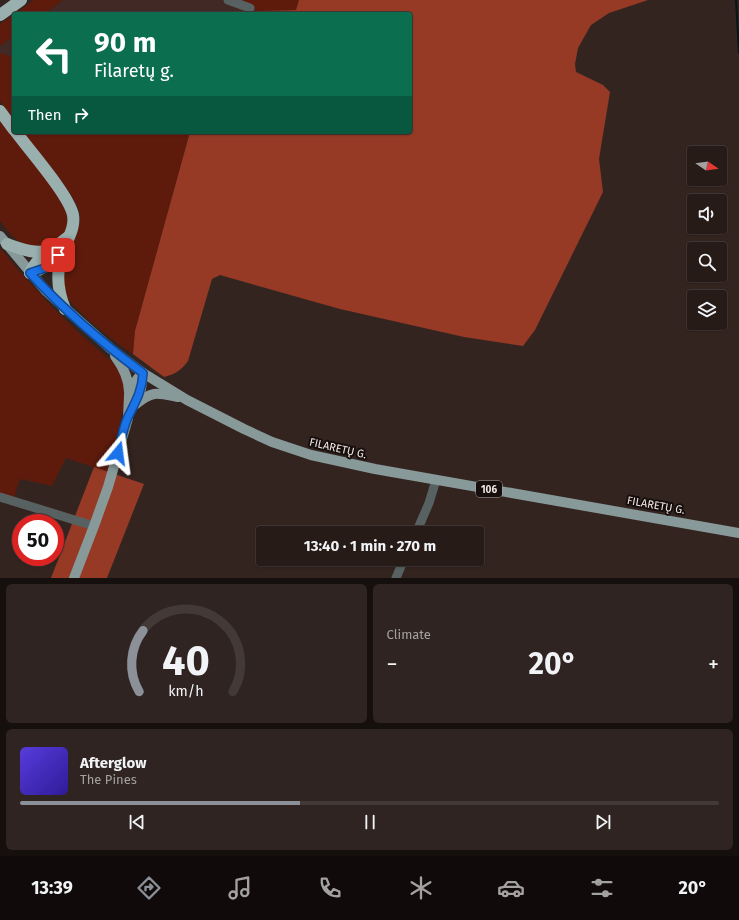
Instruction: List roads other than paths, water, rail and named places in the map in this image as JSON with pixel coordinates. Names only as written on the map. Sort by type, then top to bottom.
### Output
[{"type":"highway","points":[[0,15],[21,0]]},
{"type":"highway","points":[[0,111],[12,127]]},
{"type":"highway","points":[[17,134],[71,208],[74,222],[64,248],[58,277],[60,296],[65,309]]},
{"type":"highway","points":[[30,273],[33,266],[70,235]]},
{"type":"highway","points":[[3,240],[19,248],[40,252],[52,249]]},
{"type":"highway","points":[[30,273],[45,268],[64,248]]},
{"type":"main road","name":"FILARETŲ G.","points":[[3,240],[30,273],[65,309],[111,349],[143,373],[187,400],[257,435],[311,455],[342,463],[739,533]]},
{"type":"main road","points":[[111,349],[123,367],[128,381],[128,418]]},
{"type":"main road","points":[[129,395],[134,383],[143,373]]},
{"type":"main road","points":[[74,578],[108,487],[128,418],[136,404],[141,389],[143,373]]},
{"type":"main road","points":[[136,404],[147,395],[152,394],[164,394],[187,400]]},
{"type":"street","points":[[228,0],[250,8]]},
{"type":"street","points":[[419,526],[429,503],[436,480]]},
{"type":"street","points":[[0,497],[94,526]]},
{"type":"street","points":[[396,578],[401,566]]},
{"type":"waterway","points":[[736,0],[739,53]]}]
